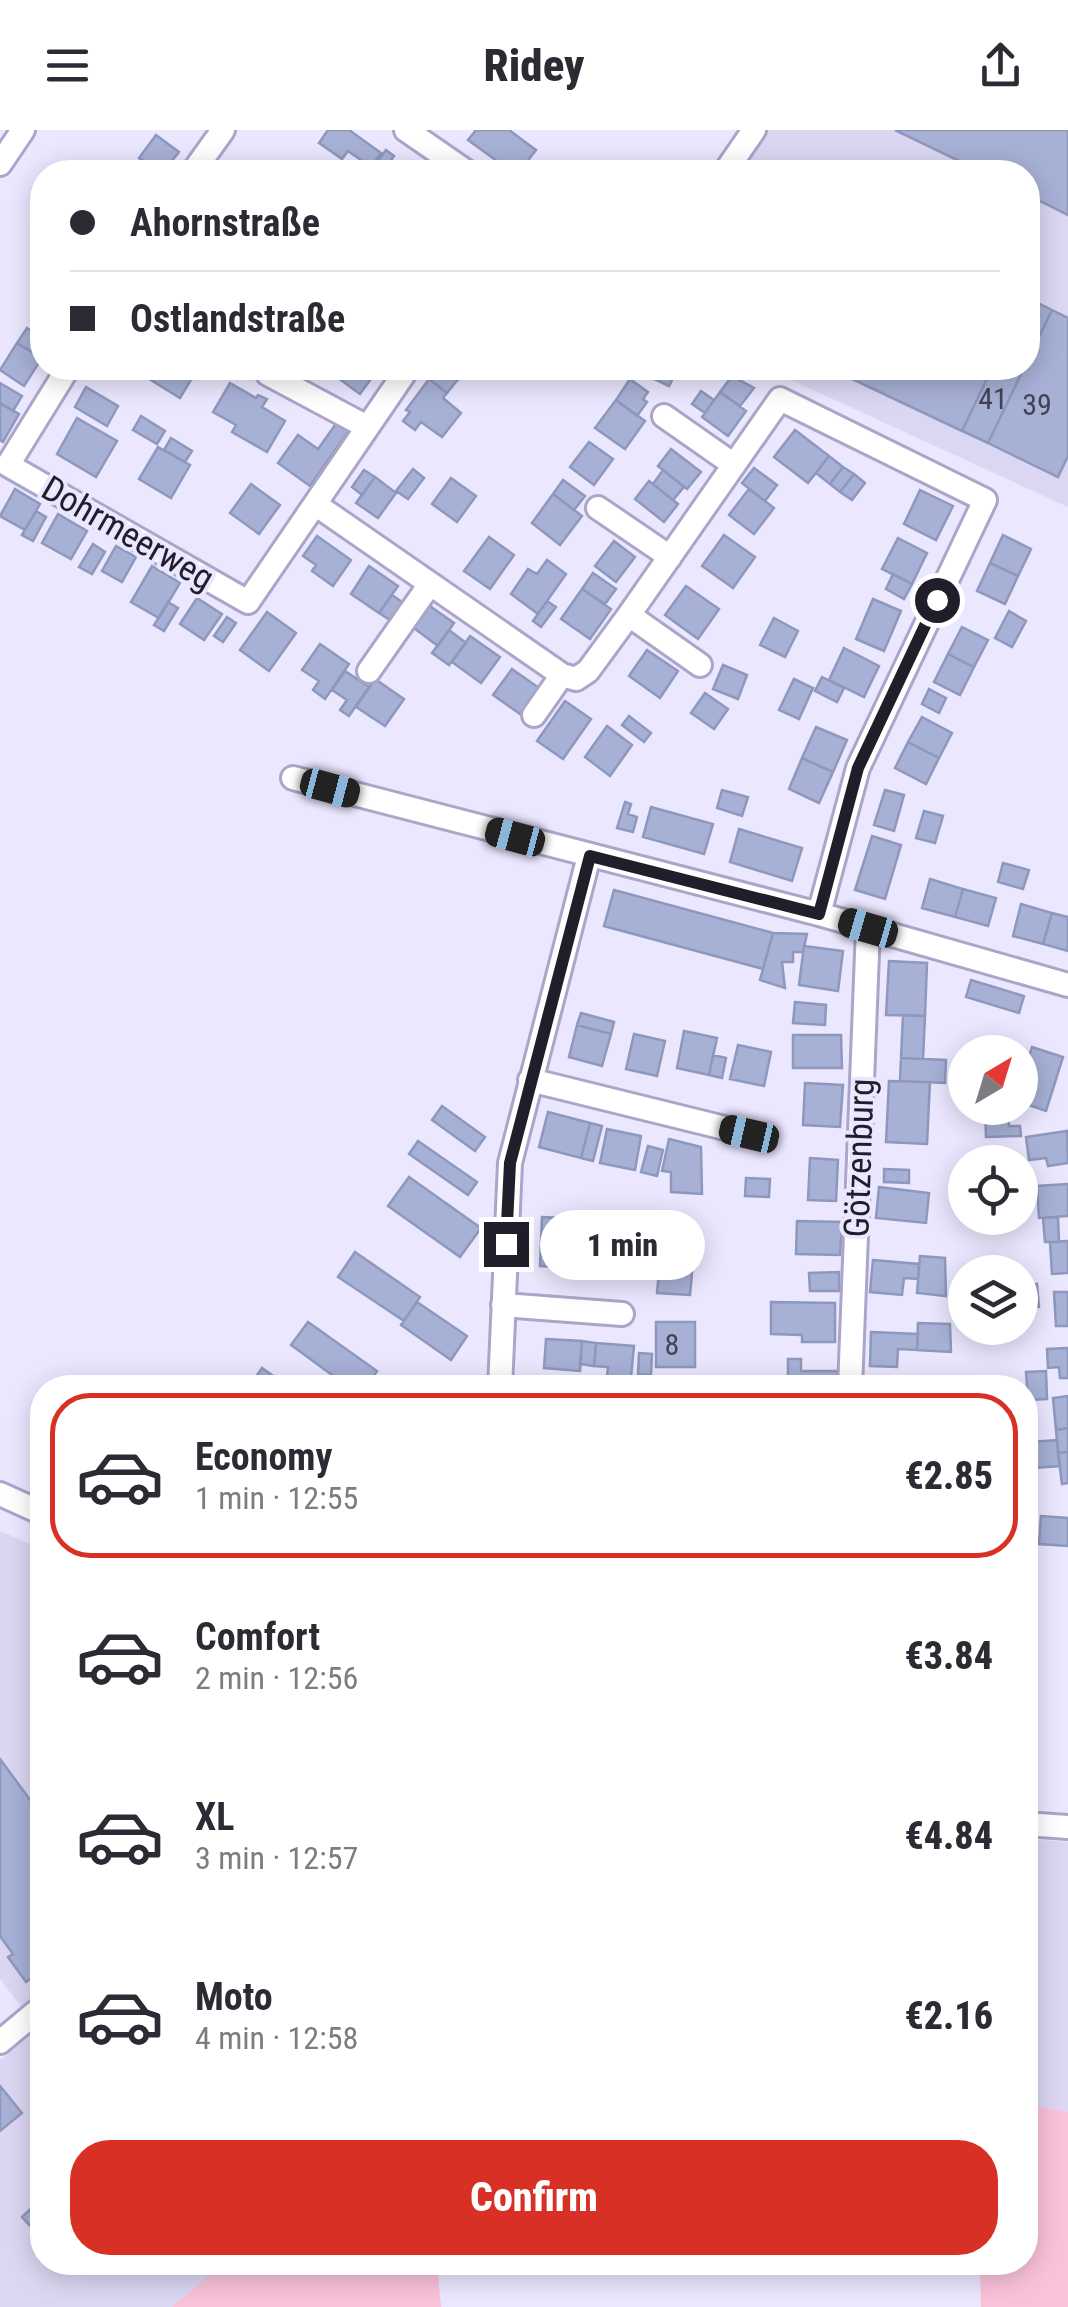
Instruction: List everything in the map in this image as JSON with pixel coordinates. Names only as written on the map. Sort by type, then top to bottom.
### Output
[{"type":"street","points":[[0,164],[24,130]]},
{"type":"street","points":[[202,160],[223,130]]},
{"type":"street","points":[[406,130],[450,160]]},
{"type":"street","points":[[733,160],[754,130]]},
{"type":"street","name":"Dohrmeerweg","points":[[61,380],[8,465],[248,602],[315,504]]},
{"type":"street","points":[[279,380],[367,426]]},
{"type":"street","points":[[400,380],[315,504],[562,676],[576,679],[588,672],[630,615],[780,399],[985,500],[858,768],[819,914]]},
{"type":"street","points":[[664,416],[734,465]]},
{"type":"street","points":[[598,508],[670,556]]},
{"type":"street","points":[[369,671],[430,584]]},
{"type":"street","points":[[630,615],[700,665]]},
{"type":"street","points":[[534,715],[562,676]]},
{"type":"street","points":[[293,778],[819,914],[1068,985]]},
{"type":"street","points":[[500,1375],[510,1163],[590,856]]},
{"type":"street","name":"Götzenburg","points":[[851,1375],[868,928]]},
{"type":"street","points":[[530,1080],[749,1134]]},
{"type":"street","points":[[503,1305],[622,1314]]},
{"type":"street","points":[[0,1494],[30,1508]]},
{"type":"street","points":[[1038,1825],[1068,1828]]},
{"type":"street","points":[[0,2042],[30,2018]]},
{"type":"shaded area","points":[[759,130],[1068,130],[1068,507],[791,380],[1040,380],[1040,160],[738,160]]},
{"type":"shaded area","points":[[0,1531],[30,1544],[30,2018],[0,1979]]},
{"type":"shaded area","points":[[1038,1840],[1068,1842],[1068,2112],[1038,2106]]},
{"type":"shaded area","points":[[30,2036],[30,2275],[211,2275],[172,2307],[0,2307],[0,2060]]},
{"type":"shaded area","points":[[1038,2106],[1068,2112],[1068,2307],[981,2307],[980,2275],[1038,2275]]},
{"type":"shaded area","points":[[210,2275],[438,2275],[441,2307],[172,2307]]},
{"type":"building","points":[[328,130],[349,130],[381,153],[376,160],[361,160],[348,151],[342,159],[319,143]]},
{"type":"building","points":[[476,130],[509,130],[536,150],[528,160],[496,160],[468,140]]},
{"type":"building","points":[[895,130],[1068,130],[1068,215],[1040,201],[1040,160],[957,160]]},
{"type":"building","points":[[156,135],[179,152],[173,160],[139,158]]},
{"type":"building","points":[[386,150],[394,156],[391,160],[378,160]]},
{"type":"building","points":[[1040,304],[1052,310],[1040,335]]},
{"type":"building","points":[[1052,310],[1068,318],[1068,456],[1058,477],[988,443],[1018,380],[1040,380],[1040,335]]},
{"type":"building","points":[[27,328],[30,330],[30,351],[17,343]]},
{"type":"building","points":[[17,343],[30,351],[30,377],[24,386],[0,370]]},
{"type":"building","points":[[151,380],[191,380],[180,398]]},
{"type":"building","points":[[341,380],[370,380],[360,394]]},
{"type":"building","points":[[430,380],[457,380],[447,393]]},
{"type":"building","points":[[430,380],[447,393],[443,398],[461,413],[442,437],[421,422],[415,430],[403,421],[410,412],[406,410]]},
{"type":"building","points":[[629,380],[648,392],[643,399],[647,402],[637,416],[616,400]]},
{"type":"building","points":[[729,380],[739,380],[754,388],[740,406],[720,392]]},
{"type":"building","points":[[854,380],[986,380],[962,431]]},
{"type":"building","points":[[986,380],[1018,380],[988,443],[962,431]]},
{"type":"building","points":[[0,383],[22,396],[13,411],[0,403]]},
{"type":"building","points":[[230,383],[256,398],[258,395],[267,399],[262,407],[285,421],[267,452],[232,432],[236,425],[213,412]]},
{"type":"building","points":[[86,387],[118,406],[107,426],[75,407]]},
{"type":"building","points":[[701,391],[714,400],[705,413],[692,404]]},
{"type":"building","points":[[720,392],[746,411],[728,436],[702,417]]},
{"type":"building","points":[[616,400],[645,421],[625,449],[595,428]]},
{"type":"building","points":[[0,403],[19,414],[3,442],[0,440]]},
{"type":"building","points":[[141,416],[165,431],[157,444],[133,430]]},
{"type":"building","points":[[77,418],[117,441],[96,477],[57,454]]},
{"type":"building","points":[[338,421],[350,429],[310,486],[278,463],[298,435],[318,449]]},
{"type":"building","points":[[795,430],[829,456],[808,483],[774,457]]},
{"type":"building","points":[[171,438],[192,451],[185,462],[164,450]]},
{"type":"building","points":[[589,442],[613,459],[594,485],[570,467]]},
{"type":"building","points":[[158,447],[190,465],[171,498],[139,479]]},
{"type":"building","points":[[671,449],[701,472],[687,489],[658,466]]},
{"type":"building","points":[[829,456],[843,467],[830,484],[816,473]]},
{"type":"building","points":[[843,467],[854,474],[840,492],[830,484]]},
{"type":"building","points":[[754,468],[777,485],[765,501],[742,483]]},
{"type":"building","points":[[413,469],[424,478],[408,499],[396,491]]},
{"type":"building","points":[[364,470],[375,477],[362,495],[352,487]]},
{"type":"building","points":[[663,470],[684,487],[673,500],[653,484]]},
{"type":"building","points":[[854,474],[865,483],[852,500],[840,492]]},
{"type":"building","points":[[375,477],[396,493],[378,518],[356,503]]},
{"type":"building","points":[[451,478],[476,496],[457,522],[432,504]]},
{"type":"building","points":[[563,480],[585,496],[574,510],[553,494]]},
{"type":"building","points":[[649,481],[678,504],[664,522],[635,499]]},
{"type":"building","points":[[251,484],[280,505],[259,534],[230,513]]},
{"type":"building","points":[[15,489],[40,504],[25,530],[0,516]]},
{"type":"building","points":[[749,489],[774,508],[754,534],[729,515]]},
{"type":"building","points":[[920,490],[953,506],[936,540],[904,524]]},
{"type":"building","points":[[553,494],[582,516],[560,545],[532,523]]},
{"type":"building","points":[[36,511],[46,517],[33,541],[22,535]]},
{"type":"building","points":[[58,514],[87,531],[71,559],[42,543]]},
{"type":"building","points":[[724,535],[755,557],[733,588],[702,566]]},
{"type":"building","points":[[1003,535],[1031,549],[1018,576],[990,563]]},
{"type":"building","points":[[317,536],[351,560],[333,586],[312,571],[316,565],[303,556]]},
{"type":"building","points":[[489,537],[514,555],[490,589],[464,571]]},
{"type":"building","points":[[898,538],[927,553],[912,584],[882,569]]},
{"type":"building","points":[[614,541],[635,557],[616,582],[595,566]]},
{"type":"building","points":[[93,544],[105,552],[92,574],[79,567]]},
{"type":"building","points":[[116,546],[136,557],[122,582],[102,571]]},
{"type":"building","points":[[547,560],[566,574],[538,614],[511,594],[528,569],[537,574]]},
{"type":"building","points":[[990,563],[1018,576],[1005,604],[977,591]]},
{"type":"building","points":[[152,566],[180,583],[159,618],[131,602]]},
{"type":"building","points":[[369,566],[398,586],[379,613],[351,594]]},
{"type":"building","points":[[593,573],[616,589],[605,604],[582,589]]},
{"type":"building","points":[[893,574],[912,584],[904,599],[886,589]]},
{"type":"building","points":[[686,586],[719,609],[698,639],[665,615]]},
{"type":"building","points":[[582,589],[611,609],[590,639],[561,619]]},
{"type":"building","points":[[392,595],[405,604],[393,622],[379,613]]},
{"type":"building","points":[[197,598],[222,614],[204,640],[180,624]]},
{"type":"building","points":[[873,599],[901,611],[884,651],[856,639]]},
{"type":"building","points":[[547,601],[556,607],[541,627],[533,621]]},
{"type":"building","points":[[168,602],[178,608],[164,631],[154,625]]},
{"type":"building","points":[[427,604],[454,623],[438,646],[411,626]]},
{"type":"building","points":[[1009,611],[1026,621],[1012,647],[995,638]]},
{"type":"building","points":[[267,612],[296,633],[269,671],[240,650]]},
{"type":"building","points":[[227,617],[236,623],[223,642],[214,636]]},
{"type":"building","points":[[774,618],[798,631],[785,657],[760,645]]},
{"type":"building","points":[[962,627],[988,640],[974,667],[948,654]]},
{"type":"building","points":[[449,630],[466,643],[449,665],[432,653]]},
{"type":"building","points":[[470,636],[500,657],[481,683],[452,662]]},
{"type":"building","points":[[320,644],[349,664],[325,699],[313,690],[319,681],[302,670]]},
{"type":"building","points":[[844,648],[879,666],[864,697],[829,680]]},
{"type":"building","points":[[647,650],[678,671],[660,698],[629,676]]},
{"type":"building","points":[[948,654],[974,667],[960,695],[934,682]]},
{"type":"building","points":[[723,665],[747,675],[738,699],[713,689]]},
{"type":"building","points":[[512,669],[539,688],[520,714],[493,695]]},
{"type":"building","points":[[345,671],[369,687],[349,716],[340,710],[347,700],[332,690]]},
{"type":"building","points":[[822,677],[844,688],[837,702],[815,691]]},
{"type":"building","points":[[375,679],[404,699],[385,726],[356,707]]},
{"type":"building","points":[[794,679],[813,688],[799,719],[779,710]]},
{"type":"building","points":[[929,689],[946,698],[939,713],[922,704]]},
{"type":"building","points":[[705,693],[728,709],[714,729],[691,713]]},
{"type":"building","points":[[565,701],[591,719],[563,759],[537,741]]},
{"type":"building","points":[[629,716],[651,733],[644,742],[622,725]]},
{"type":"building","points":[[922,717],[952,733],[939,758],[908,742]]},
{"type":"building","points":[[607,726],[632,745],[610,776],[585,757]]},
{"type":"building","points":[[816,727],[847,740],[833,772],[802,758]]},
{"type":"building","points":[[908,742],[939,758],[926,784],[895,768]]},
{"type":"building","points":[[802,758],[833,772],[819,803],[789,789]]},
{"type":"building","points":[[722,790],[748,797],[742,816],[717,808]]},
{"type":"building","points":[[885,790],[904,795],[894,831],[874,825]]},
{"type":"building","points":[[625,802],[631,804],[628,814],[637,817],[633,832],[617,828]]},
{"type":"building","points":[[651,807],[713,824],[704,854],[643,837]]},
{"type":"building","points":[[924,811],[943,816],[935,843],[916,838]]},
{"type":"building","points":[[739,829],[802,848],[792,881],[730,862]]},
{"type":"building","points":[[872,836],[901,845],[885,899],[855,890]]},
{"type":"building","points":[[1003,863],[1029,870],[1023,889],[998,882]]},
{"type":"building","points":[[930,879],[963,889],[955,917],[922,908]]},
{"type":"building","points":[[963,889],[996,898],[988,926],[955,917]]},
{"type":"building","points":[[614,890],[773,933],[763,969],[604,926]]},
{"type":"building","points":[[1021,904],[1052,913],[1043,944],[1013,936]]},
{"type":"building","points":[[1052,913],[1068,917],[1068,951],[1043,944]]},
{"type":"building","points":[[773,933],[807,934],[803,952],[793,952],[793,962],[782,962],[785,988],[760,980]]},
{"type":"building","points":[[804,946],[843,951],[838,991],[799,985]]},
{"type":"building","points":[[889,961],[927,963],[925,1016],[886,1015]]},
{"type":"building","points":[[971,980],[1024,996],[1019,1013],[966,997]]},
{"type":"building","points":[[795,1002],[826,1005],[825,1025],[793,1023]]},
{"type":"building","points":[[581,1013],[614,1022],[611,1034],[577,1025]]},
{"type":"building","points":[[903,1015],[925,1016],[923,1059],[901,1058]]},
{"type":"building","points":[[577,1025],[611,1034],[602,1066],[569,1057]]},
{"type":"building","points":[[684,1031],[717,1038],[709,1075],[677,1068]]},
{"type":"building","points":[[634,1034],[665,1041],[657,1076],[626,1069]]},
{"type":"building","points":[[793,1035],[841,1035],[842,1068],[793,1068]]},
{"type":"building","points":[[738,1045],[771,1052],[764,1086],[730,1079]]},
{"type":"building","points":[[1038,1049],[1063,1057],[1046,1111],[1038,1108]]},
{"type":"building","points":[[713,1055],[726,1058],[722,1078],[709,1075]]},
{"type":"building","points":[[901,1058],[946,1060],[945,1083],[900,1081]]},
{"type":"building","points":[[889,1081],[930,1082],[927,1144],[886,1142]]},
{"type":"building","points":[[805,1083],[843,1085],[840,1127],[803,1125]]},
{"type":"building","points":[[442,1106],[485,1137],[475,1151],[432,1120]]},
{"type":"building","points":[[548,1112],[590,1123],[581,1158],[539,1147]]},
{"type":"building","points":[[590,1123],[602,1126],[593,1161],[581,1158]]},
{"type":"building","points":[[986,1125],[1020,1126],[1021,1136],[986,1137]]},
{"type":"building","points":[[607,1129],[641,1136],[635,1170],[600,1163]]},
{"type":"building","points":[[1067,1131],[1068,1163],[1048,1166],[1046,1158],[1038,1159],[1038,1145],[1027,1145],[1026,1137]]},
{"type":"building","points":[[669,1139],[701,1147],[702,1194],[671,1192],[671,1172],[662,1171]]},
{"type":"building","points":[[418,1141],[477,1182],[468,1195],[409,1154]]},
{"type":"building","points":[[648,1146],[663,1150],[657,1176],[641,1172]]},
{"type":"building","points":[[810,1158],[838,1160],[836,1201],[808,1200]]},
{"type":"building","points":[[884,1169],[909,1170],[909,1183],[884,1182]]},
{"type":"building","points":[[409,1177],[481,1228],[460,1257],[388,1206]]},
{"type":"building","points":[[746,1178],[770,1179],[769,1197],[745,1196]]},
{"type":"building","points":[[1068,1184],[1068,1216],[1039,1218],[1038,1186]]},
{"type":"building","points":[[879,1187],[929,1193],[926,1223],[876,1218]]},
{"type":"building","points":[[542,1217],[583,1219],[580,1268],[540,1266]]},
{"type":"building","points":[[1058,1217],[1059,1242],[1045,1242],[1043,1218]]},
{"type":"building","points":[[797,1221],[842,1222],[840,1255],[796,1254]]},
{"type":"building","points":[[1068,1241],[1068,1273],[1052,1274],[1050,1242]]},
{"type":"building","points":[[604,1244],[628,1246],[626,1276],[602,1274]]},
{"type":"building","points":[[628,1246],[638,1246],[636,1277],[626,1276]]},
{"type":"building","points":[[355,1252],[420,1297],[404,1321],[338,1277]]},
{"type":"building","points":[[920,1256],[945,1258],[946,1296],[917,1293]]},
{"type":"building","points":[[643,1259],[660,1260],[658,1276],[642,1275]]},
{"type":"building","points":[[660,1260],[693,1262],[690,1295],[657,1293]]},
{"type":"building","points":[[873,1260],[919,1264],[918,1279],[904,1278],[902,1295],[870,1292]]},
{"type":"building","points":[[839,1272],[839,1291],[810,1291],[809,1273]]},
{"type":"building","points":[[1054,1292],[1068,1292],[1068,1326],[1056,1326]]},
{"type":"building","points":[[417,1302],[467,1336],[451,1360],[401,1325]]},
{"type":"building","points":[[771,1302],[835,1303],[835,1342],[802,1342],[802,1335],[771,1334]]},
{"type":"building","points":[[308,1322],[377,1371],[374,1375],[332,1375],[291,1345]]},
{"type":"building","points":[[656,1322],[695,1322],[695,1367],[656,1367]]},
{"type":"building","points":[[918,1323],[948,1324],[951,1352],[917,1350]]},
{"type":"building","points":[[871,1332],[918,1334],[917,1350],[898,1349],[897,1367],[870,1366]]},
{"type":"building","points":[[546,1339],[582,1341],[580,1371],[544,1368]]},
{"type":"building","points":[[582,1341],[596,1343],[594,1366],[580,1364]]},
{"type":"building","points":[[596,1343],[634,1346],[631,1375],[607,1375],[608,1367],[594,1366]]},
{"type":"building","points":[[1068,1348],[1068,1378],[1060,1378],[1059,1367],[1048,1368],[1047,1349]]},
{"type":"building","points":[[639,1353],[652,1354],[651,1375],[638,1375]]},
{"type":"building","points":[[788,1359],[801,1359],[801,1371],[837,1371],[837,1375],[788,1375]]},
{"type":"building","points":[[1046,1371],[1047,1399],[1038,1399],[1038,1375],[1026,1372]]},
{"type":"building","points":[[1068,1396],[1068,1428],[1056,1430],[1053,1398]]},
{"type":"building","points":[[1068,1428],[1068,1452],[1058,1453],[1056,1430]]},
{"type":"building","points":[[1057,1440],[1060,1466],[1038,1468],[1038,1442]]},
{"type":"building","points":[[1068,1452],[1068,1483],[1062,1484],[1058,1453]]},
{"type":"building","points":[[1041,1516],[1068,1518],[1068,1546],[1039,1544]]},
{"type":"building","points":[[0,1759],[30,1800],[30,1979],[26,1982],[8,1957],[13,1954],[0,1936]]},
{"type":"building","points":[[0,2086],[22,2113],[0,2131]]},
{"type":"building","points":[[30,2209],[30,2226],[22,2217]]},
{"type":"route","points":[[506,1244],[510,1163],[590,856],[819,914],[858,768],[937,600]]}]
